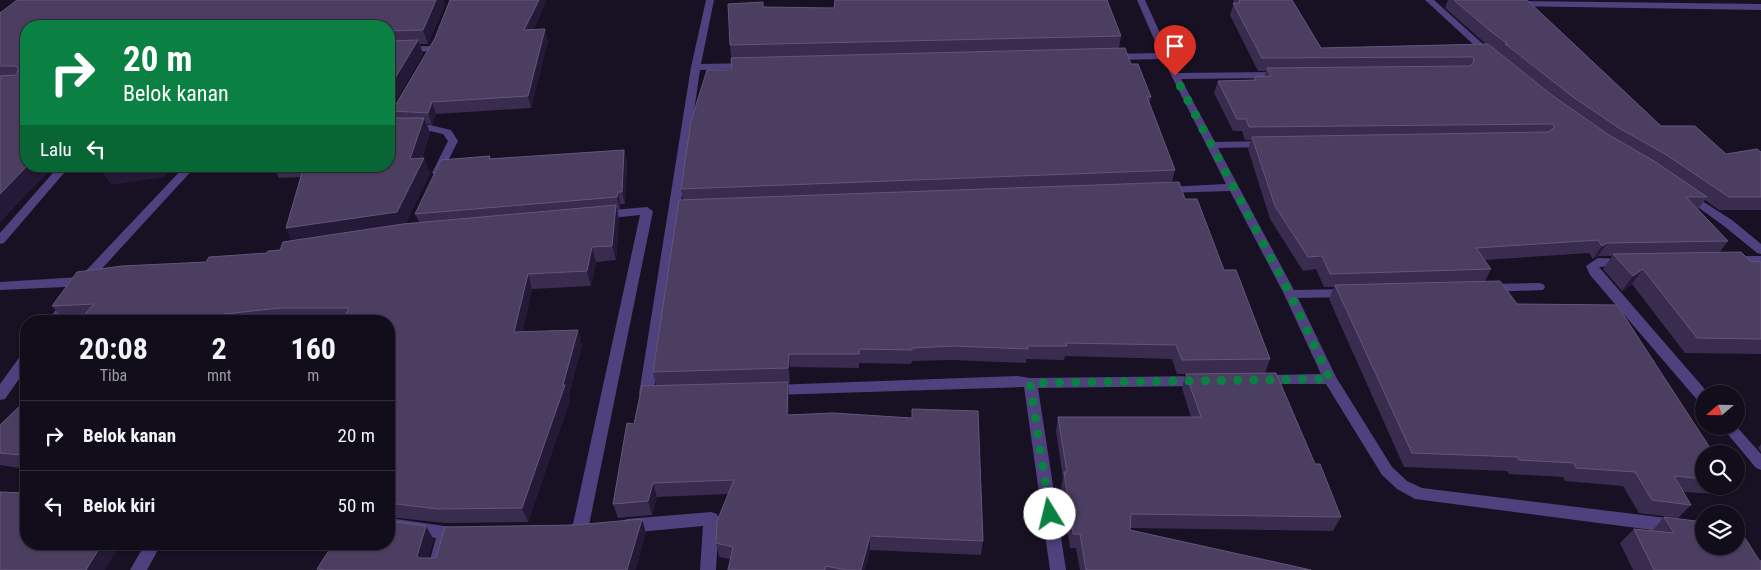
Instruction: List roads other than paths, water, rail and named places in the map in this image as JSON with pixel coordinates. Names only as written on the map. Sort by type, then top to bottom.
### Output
[{"type":"street","points":[[666,393],[646,394],[680,209],[696,67],[710,0]]},
{"type":"street","points":[[1141,0],[1175,76],[1290,294],[1330,379],[1387,472],[1402,485],[1420,494],[1686,527]]},
{"type":"street","points":[[1430,2],[1452,3]]},
{"type":"street","points":[[1430,2],[1501,64]]},
{"type":"street","points":[[1502,4],[1761,7]]},
{"type":"street","points":[[395,50],[432,49]]},
{"type":"street","points":[[1098,57],[1166,56]]},
{"type":"street","points":[[696,67],[755,66]]},
{"type":"street","points":[[1175,76],[1294,75]]},
{"type":"street","points":[[395,128],[430,128],[447,132],[453,141],[433,182]]},
{"type":"street","points":[[1212,145],[1272,144]]},
{"type":"street","points":[[0,240],[60,172]]},
{"type":"street","points":[[58,315],[83,281],[185,172]]},
{"type":"street","points":[[1153,190],[1233,187]]},
{"type":"street","points":[[1682,191],[1728,223],[1761,250]]},
{"type":"street","points":[[580,530],[647,211],[588,216]]},
{"type":"street","points":[[1723,260],[1761,260]]},
{"type":"street","points":[[1636,261],[1598,262],[1592,266],[1594,272],[1695,388]]},
{"type":"street","points":[[0,286],[103,278]]},
{"type":"street","points":[[1480,288],[1539,287]]},
{"type":"street","points":[[1290,294],[1360,292]]},
{"type":"street","points":[[0,395],[20,367]]},
{"type":"street","points":[[1253,380],[1330,379]]},
{"type":"street","points":[[754,390],[1007,382],[1214,380]]},
{"type":"street","points":[[1030,383],[1058,570]]},
{"type":"street","points":[[1736,435],[1761,464]]},
{"type":"street","points":[[561,531],[711,519],[708,570]]},
{"type":"street","points":[[395,526],[450,532],[435,570]]},
{"type":"street","points":[[138,570],[150,550]]}]
